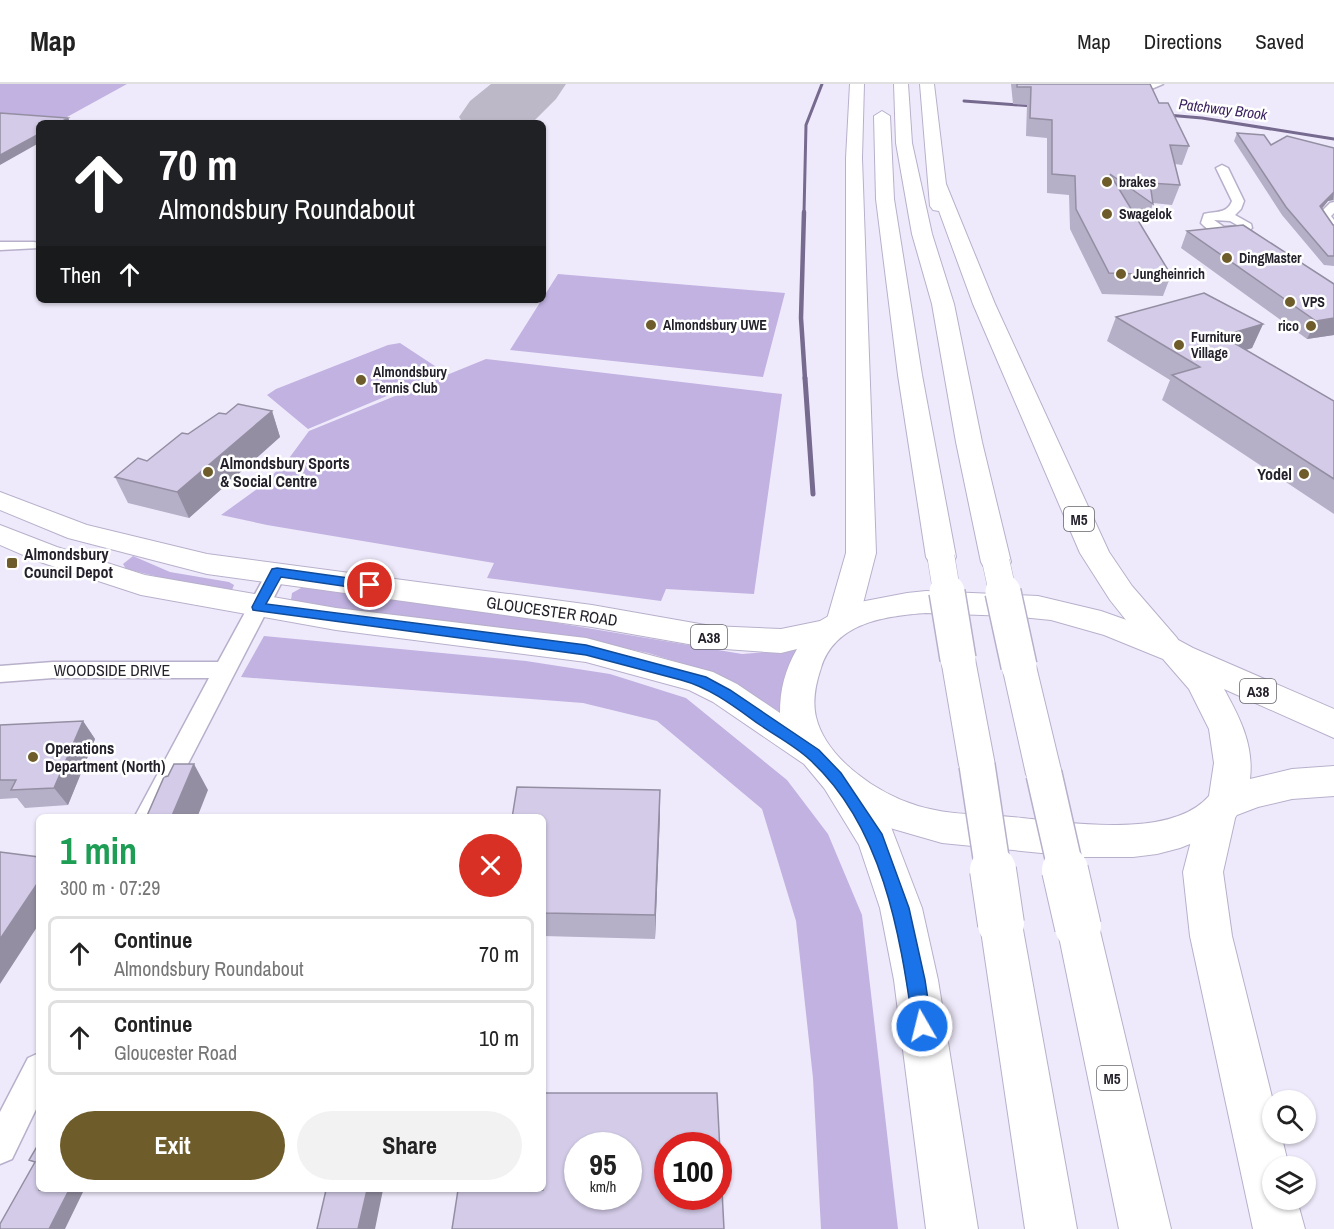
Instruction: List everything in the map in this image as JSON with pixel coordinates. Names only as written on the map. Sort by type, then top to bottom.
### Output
[{"type":"main road","points":[[857,84],[854,158],[861,553],[835,625],[812,650],[803,668],[797,690],[798,719],[825,766],[877,839],[901,908],[916,980],[952,1229]]},
{"type":"main road","name":"M5","points":[[901,84],[904,143],[922,234],[943,304],[969,442],[1145,1229]]},
{"type":"main road","name":"M5","points":[[927,84],[938,186],[943,304]]},
{"type":"main road","points":[[882,100],[885,199],[899,303],[940,557],[977,765],[1000,924],[1051,1229]]},
{"type":"main road","points":[[854,158],[899,303]]},
{"type":"main road","name":"M5","points":[[938,186],[988,315],[1095,553],[1121,593],[1174,651]]},
{"type":"main road","name":"GLOUCESTER ROAD","points":[[0,500],[89,535],[207,564],[592,616],[711,638],[781,641],[835,625],[861,612],[890,605],[926,602],[1038,607],[1109,625],[1174,651]]},
{"type":"main road","name":"GLOUCESTER ROAD","points":[[0,534],[47,554],[141,585],[258,607],[586,650],[701,681],[725,693],[882,806],[906,818],[957,829],[1100,842],[1139,840],[1191,828],[1221,809]]},
{"type":"main road","points":[[1174,651],[1207,688],[1229,732],[1232,752],[1230,783],[1203,872],[1211,936],[1262,1156]]},
{"type":"main road","name":"A38","points":[[1174,651],[1334,724]]},
{"type":"main road","points":[[1221,809],[1250,794],[1321,780],[1334,781]]},
{"type":"main road","points":[[1275,1210],[1279,1229]]},
{"type":"street","points":[[1092,84],[1141,87],[1158,84]]},
{"type":"street","points":[[1222,168],[1237,197],[1241,226]]},
{"type":"street","points":[[1334,206],[1324,215],[1334,229]]},
{"type":"street","points":[[0,246],[34,246]]},
{"type":"street","points":[[149,814],[277,572]]},
{"type":"street","name":"WOODSIDE DRIVE","points":[[0,674],[53,670],[224,670]]},
{"type":"street","points":[[0,1148],[36,1080]]},
{"type":"shaded area","points":[[0,84],[127,84],[67,117],[0,119]]},
{"type":"shaded area","name":"Almondsbury UWE","points":[[558,274],[785,293],[763,377],[510,350],[540,303],[546,303],[546,293]]},
{"type":"shaded area","name":"Almondsbury Tennis Club","points":[[400,343],[444,372],[308,429],[267,395],[276,389],[388,345]]},
{"type":"shaded area","points":[[486,359],[782,394],[754,594],[666,589],[661,601],[487,578],[494,563],[267,525],[221,515],[260,487],[287,461],[309,431]]},
{"type":"shaded area","points":[[133,556],[170,572],[229,582],[234,585],[232,590],[225,593],[126,569],[123,564]]},
{"type":"shaded area","points":[[303,587],[461,607],[742,654],[796,650],[789,674],[786,715],[704,670],[648,653],[590,641],[298,605],[291,600],[292,593]]},
{"type":"shaded area","points":[[264,636],[526,661],[610,674],[686,698],[787,780],[828,834],[862,915],[898,1229],[821,1229],[813,1078],[796,921],[762,809],[657,721],[583,703],[241,677]]},
{"type":"building","points":[[1017,84],[1150,84],[1159,103],[1168,103],[1189,146],[1170,145],[1180,185],[1150,183],[1153,204],[1110,174],[1171,275],[1109,273],[1076,209],[1075,176],[1052,174],[1052,120],[1030,118],[1031,87],[1017,87]]},
{"type":"building","points":[[0,113],[68,118],[36,120],[36,136],[0,155]]},
{"type":"building","points":[[1237,133],[1264,135],[1271,145],[1287,136],[1334,148],[1334,192],[1320,206],[1334,225],[1334,256],[1328,256],[1286,207]]},
{"type":"building","points":[[1243,225],[1334,284],[1334,318],[1316,321],[1187,231]]},
{"type":"building","points":[[1204,293],[1263,324],[1222,336],[1334,401],[1334,479],[1172,375],[1200,367],[1116,317]]},
{"type":"building","points":[[238,404],[272,411],[177,492],[115,477],[138,458],[147,461],[182,433],[188,434],[219,413],[226,414]]},
{"type":"building","points":[[83,721],[54,788],[11,790],[16,780],[0,780],[0,725]]},
{"type":"building","points":[[174,764],[194,764],[173,814],[148,814],[164,777],[168,776]]},
{"type":"building","points":[[517,787],[660,790],[655,915],[546,913],[546,814],[513,814]]},
{"type":"building","points":[[0,852],[36,857],[36,885],[0,939]]},
{"type":"building","points":[[546,1093],[717,1093],[719,1132],[654,1132],[654,1210],[723,1210],[724,1229],[452,1229],[458,1192],[546,1192]]},
{"type":"building","points":[[36,1148],[36,1192],[68,1192],[49,1229],[0,1229],[0,1224],[35,1162],[29,1160]]},
{"type":"building","points":[[326,1192],[367,1192],[358,1229],[317,1229]]},
{"type":"waterway","points":[[804,213],[806,125],[822,84]]},
{"type":"waterway","name":"Patchway Brook","points":[[964,101],[1033,106]]},
{"type":"waterway","name":"Patchway Brook","points":[[1167,115],[1202,118],[1334,139]]},
{"type":"waterway","points":[[804,212],[801,318],[805,379]]},
{"type":"waterway","points":[[805,378],[813,494]]},
{"type":"runway","points":[[496,117],[532,84]]},
{"type":"place","name":"brakes","points":[[1107,182]]},
{"type":"place","name":"Swagelok","points":[[1107,214]]},
{"type":"place","name":"DingMaster","points":[[1227,258]]},
{"type":"place","name":"Jungheinrich","points":[[1121,274]]},
{"type":"place","name":"VPS","points":[[1290,302]]},
{"type":"place","name":"Almondsbury UWE","points":[[651,325]]},
{"type":"place","name":"rico","points":[[1311,326]]},
{"type":"place","name":"Furniture Village","points":[[1179,345]]},
{"type":"place","name":"Almondsbury Tennis Club","points":[[361,380]]},
{"type":"place","name":"Almondsbury Sports & Social Centre","points":[[208,472]]},
{"type":"place","name":"Yodel","points":[[1304,474]]},
{"type":"place","name":"Almondsbury Council Depot","points":[[12,563]]},
{"type":"place","name":"Operations Department (North)","points":[[33,757]]},
{"type":"route","points":[[370,585],[277,572],[258,607],[586,650],[681,675],[701,681],[725,693],[813,754],[836,778],[877,839],[901,908],[916,980],[922,1026]]}]
